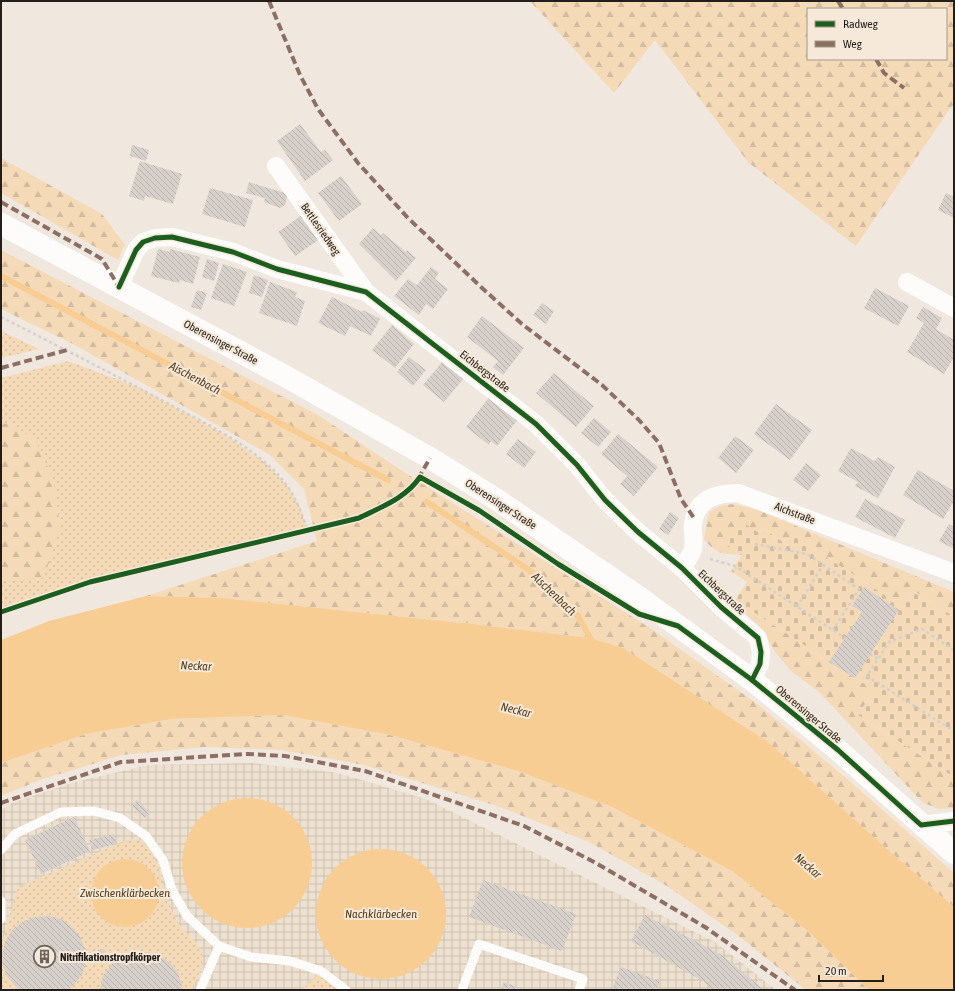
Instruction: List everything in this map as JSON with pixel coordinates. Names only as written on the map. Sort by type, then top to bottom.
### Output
[{"type":"street","name":"Bettlesriedweg","points":[[276,166],[366,292]]},
{"type":"street","name":"Oberensinger Straße","points":[[1,224],[285,376],[430,458],[550,536],[752,680],[838,750],[920,825],[954,853]]},
{"type":"street","name":"Eichbergstraße","points":[[119,287],[136,250],[143,242],[155,238],[172,237],[233,252],[276,269],[366,292],[536,424],[577,465],[605,500],[638,532],[686,562],[722,607],[758,638],[761,652],[760,664],[752,680]]},
{"type":"street","points":[[907,282],[954,308]]},
{"type":"street","name":"Aichstraße","points":[[686,562],[693,547],[694,518],[699,506],[711,496],[723,493],[738,493],[954,573]]},
{"type":"street","points":[[920,825],[954,822]]},
{"type":"lane","points":[[1,850],[14,834],[61,812],[94,811],[120,818],[146,836],[164,860],[172,890],[187,916],[219,946],[251,957],[290,961],[321,971],[346,990]]},
{"type":"lane","points":[[1,901],[1,919]]},
{"type":"lane","points":[[462,990],[479,944],[583,979],[579,990]]},
{"type":"lane","points":[[200,990],[219,946]]},
{"type":"path","points":[[1,317],[192,416],[252,452],[267,464],[288,487],[299,505],[308,531]]},
{"type":"path","points":[[755,544],[807,554],[859,589],[833,630]]},
{"type":"path","points":[[686,562],[717,560],[735,566],[845,638]]},
{"type":"path","points":[[797,607],[823,565]]},
{"type":"path","points":[[954,650],[922,629],[889,642],[868,676],[954,731]]},
{"type":"path","points":[[870,654],[878,659]]},
{"type":"shaded area","points":[[252,763],[338,773],[426,799],[715,942],[776,990],[1,990],[1,810],[12,803],[75,782],[148,765]]},
{"type":"green space","points":[[530,1],[954,1],[954,103],[856,246],[748,162],[655,40],[614,93]]},
{"type":"green space","points":[[1,158],[102,214],[125,245],[118,260],[1,193]]},
{"type":"green space","points":[[1,250],[318,415],[407,474],[653,630],[756,703],[852,783],[954,873],[954,907],[887,849],[623,648],[590,638],[472,624],[222,598],[146,596],[317,541],[304,489],[270,455],[73,344],[1,309]]},
{"type":"green space","points":[[1,331],[39,349],[1,358]]},
{"type":"green space","points":[[68,361],[138,387],[222,433],[267,464],[288,487],[299,505],[308,531],[90,582],[1,612],[1,378]]},
{"type":"green space","points":[[1,423],[12,425],[35,439],[54,481],[60,527],[44,578],[21,579],[1,584]]},
{"type":"green space","points":[[733,504],[753,508],[954,592],[954,617],[914,591],[903,607],[795,537],[790,546],[762,528],[742,555],[725,554],[717,551],[704,539],[709,512],[720,506]]},
{"type":"green space","points":[[739,520],[759,533],[762,528],[789,546],[795,537],[903,607],[914,591],[954,617],[954,777],[858,715],[874,690],[735,600],[747,582],[731,571],[742,555],[724,543]]},
{"type":"green space","points":[[714,577],[735,600],[874,690],[858,715],[954,777],[954,808],[940,809],[923,803],[820,693],[790,670],[776,653],[759,626],[727,597],[713,579]]},
{"type":"green space","points":[[283,715],[390,735],[518,771],[612,807],[732,871],[809,932],[869,990],[806,990],[740,937],[667,886],[589,842],[497,806],[364,765],[282,750],[204,747],[122,755],[40,780],[1,796],[1,763],[86,734],[172,719]]},
{"type":"green space","points":[[129,839],[142,841],[151,851],[160,871],[167,897],[177,921],[201,950],[202,964],[192,990],[1,990],[1,947],[18,887]]},
{"type":"green space","points":[[318,974],[336,990],[296,990],[304,988]]},
{"type":"water","name":"Neckar","points":[[146,596],[222,598],[472,624],[590,638],[623,648],[768,742],[954,907],[954,990],[869,990],[809,932],[732,871],[612,807],[518,771],[390,735],[283,715],[172,719],[86,734],[1,763],[1,640],[49,621]]},
{"type":"water","points":[[247,798],[272,803],[293,817],[307,838],[312,863],[307,888],[293,909],[272,923],[247,928],[222,923],[201,909],[187,888],[182,863],[187,838],[201,817],[222,803]]},
{"type":"water","name":"Nachklärbecken","points":[[381,849],[406,854],[427,868],[441,889],[446,914],[441,939],[427,960],[406,974],[381,979],[356,974],[335,960],[321,939],[316,914],[321,889],[335,868],[356,854]]},
{"type":"water","name":"Zwischenklärbecken","points":[[118,859],[132,859],[144,865],[153,874],[159,886],[157,906],[149,917],[138,925],[132,927],[118,927],[112,925],[101,917],[93,906],[91,900],[91,886],[93,880],[101,869],[112,861]]},
{"type":"building","points":[[300,124],[321,152],[325,150],[333,160],[305,181],[277,141]]},
{"type":"building","points":[[132,145],[149,150],[146,161],[130,156]]},
{"type":"building","points":[[140,161],[182,174],[173,204],[145,196],[144,201],[129,196]]},
{"type":"building","points":[[341,176],[362,204],[339,221],[318,193]]},
{"type":"building","points":[[249,182],[288,194],[285,205],[280,208],[264,202],[265,198],[246,193]]},
{"type":"building","points":[[210,188],[253,200],[245,227],[202,214]]},
{"type":"building","points":[[946,193],[954,197],[954,218],[938,210]]},
{"type":"building","points":[[302,215],[320,239],[295,256],[278,232]]},
{"type":"building","points":[[373,228],[381,235],[383,233],[406,252],[407,250],[416,258],[396,281],[359,244]]},
{"type":"building","points":[[158,249],[170,252],[170,249],[200,257],[193,284],[180,280],[179,283],[151,276]]},
{"type":"building","points":[[207,259],[219,263],[214,281],[202,277]]},
{"type":"building","points":[[223,264],[247,272],[234,306],[211,298]]},
{"type":"building","points":[[431,267],[439,273],[435,279],[448,289],[433,309],[426,304],[419,315],[394,296],[408,279],[417,285]]},
{"type":"building","points":[[254,275],[268,280],[262,297],[249,293]]},
{"type":"building","points":[[270,282],[297,292],[295,297],[305,301],[297,326],[259,313]]},
{"type":"building","points":[[875,288],[909,306],[898,326],[864,308]]},
{"type":"building","points":[[197,290],[207,293],[201,310],[191,307]]},
{"type":"building","points":[[332,297],[380,319],[371,336],[350,326],[345,336],[318,323]]},
{"type":"building","points":[[542,303],[554,311],[546,324],[533,315]]},
{"type":"building","points":[[923,307],[942,318],[936,329],[954,340],[954,357],[944,374],[907,352],[924,323],[916,318]]},
{"type":"building","points":[[482,316],[524,348],[503,375],[493,367],[498,361],[467,337]]},
{"type":"building","points":[[392,325],[414,344],[395,368],[372,350]]},
{"type":"building","points":[[409,357],[426,370],[413,386],[397,372]]},
{"type":"building","points":[[444,360],[465,377],[444,402],[423,385]]},
{"type":"building","points":[[554,373],[594,406],[576,427],[536,393]]},
{"type":"building","points":[[490,396],[519,418],[497,446],[491,441],[489,445],[466,427]]},
{"type":"building","points":[[776,404],[812,430],[790,460],[754,434]]},
{"type":"building","points":[[594,418],[611,432],[598,447],[581,433]]},
{"type":"building","points":[[618,434],[658,467],[634,496],[620,484],[627,476],[601,454]]},
{"type":"building","points":[[735,436],[754,450],[736,473],[718,458]]},
{"type":"building","points":[[518,439],[536,452],[524,468],[506,454]]},
{"type":"building","points":[[851,448],[875,461],[878,457],[895,467],[878,498],[855,486],[858,482],[838,471]]},
{"type":"building","points":[[806,463],[821,475],[808,491],[793,480]]},
{"type":"building","points":[[918,470],[954,491],[954,501],[943,519],[903,495]]},
{"type":"building","points":[[865,499],[905,520],[895,538],[855,517]]},
{"type":"building","points":[[670,512],[679,518],[668,535],[659,529]]},
{"type":"building","points":[[949,524],[954,527],[954,549],[939,541]]},
{"type":"building","points":[[864,587],[899,610],[855,678],[829,662],[862,612],[852,606]]},
{"type":"building","points":[[137,800],[150,813],[145,818],[132,806]]},
{"type":"building","points":[[74,817],[90,851],[41,874],[25,840]]},
{"type":"building","points":[[114,834],[116,844],[92,850],[89,840]]},
{"type":"building","points":[[483,880],[576,914],[562,951],[469,917]]},
{"type":"building","points":[[645,915],[722,955],[764,990],[713,990],[703,981],[631,941]]},
{"type":"building","name":"Nitrifikationstropfkörper","points":[[49,916],[61,919],[72,927],[80,937],[85,949],[86,962],[82,975],[69,990],[19,990],[8,978],[3,966],[2,953],[6,940],[13,929],[24,921],[36,917]]},
{"type":"building","points":[[99,949],[103,949],[105,950],[105,958],[99,959],[96,956],[96,952]]},
{"type":"building","name":"Nitrifikationstropfkörper","points":[[146,952],[159,955],[170,963],[178,973],[183,990],[100,990],[103,976],[111,965],[121,957],[133,953]]},
{"type":"building","points":[[621,967],[660,981],[657,990],[612,990]]},
{"type":"building","points":[[504,982],[524,990],[501,990]]},
{"type":"waterway","name":"Aischenbach","points":[[1,276],[388,480]]},
{"type":"waterway","name":"Aischenbach","points":[[427,502],[529,570],[578,616],[594,645]]},
{"type":"marked path","points":[[269,1],[300,75],[318,109],[358,163],[408,218],[481,287],[522,324],[602,385],[639,420],[659,443],[681,499],[694,518]]},
{"type":"marked path","points":[[838,1],[842,8]]},
{"type":"marked path","points":[[877,60],[884,73],[904,88]]},
{"type":"marked path","points":[[1,202],[102,259],[119,287]]},
{"type":"marked path","points":[[1,368],[67,350]]},
{"type":"marked path","points":[[418,479],[430,458]]},
{"type":"marked path","points":[[1,803],[121,762],[247,754],[285,756],[365,771],[524,826],[596,863],[705,927],[795,990]]},
{"type":"cycle path","points":[[119,287],[136,250],[143,242],[155,238],[172,237],[233,252],[277,269],[366,292],[536,424],[577,465],[605,500],[638,532],[682,568],[721,607],[758,638],[761,652],[760,664],[752,680]]},
{"type":"cycle path","points":[[1,612],[90,582],[359,518],[384,506],[408,491],[420,477],[480,511],[558,564],[639,614],[678,626],[752,680],[838,750],[921,825],[954,821]]},
{"type":"place","name":"Nitrifikationstropfkörper","points":[[44,957]]}]
